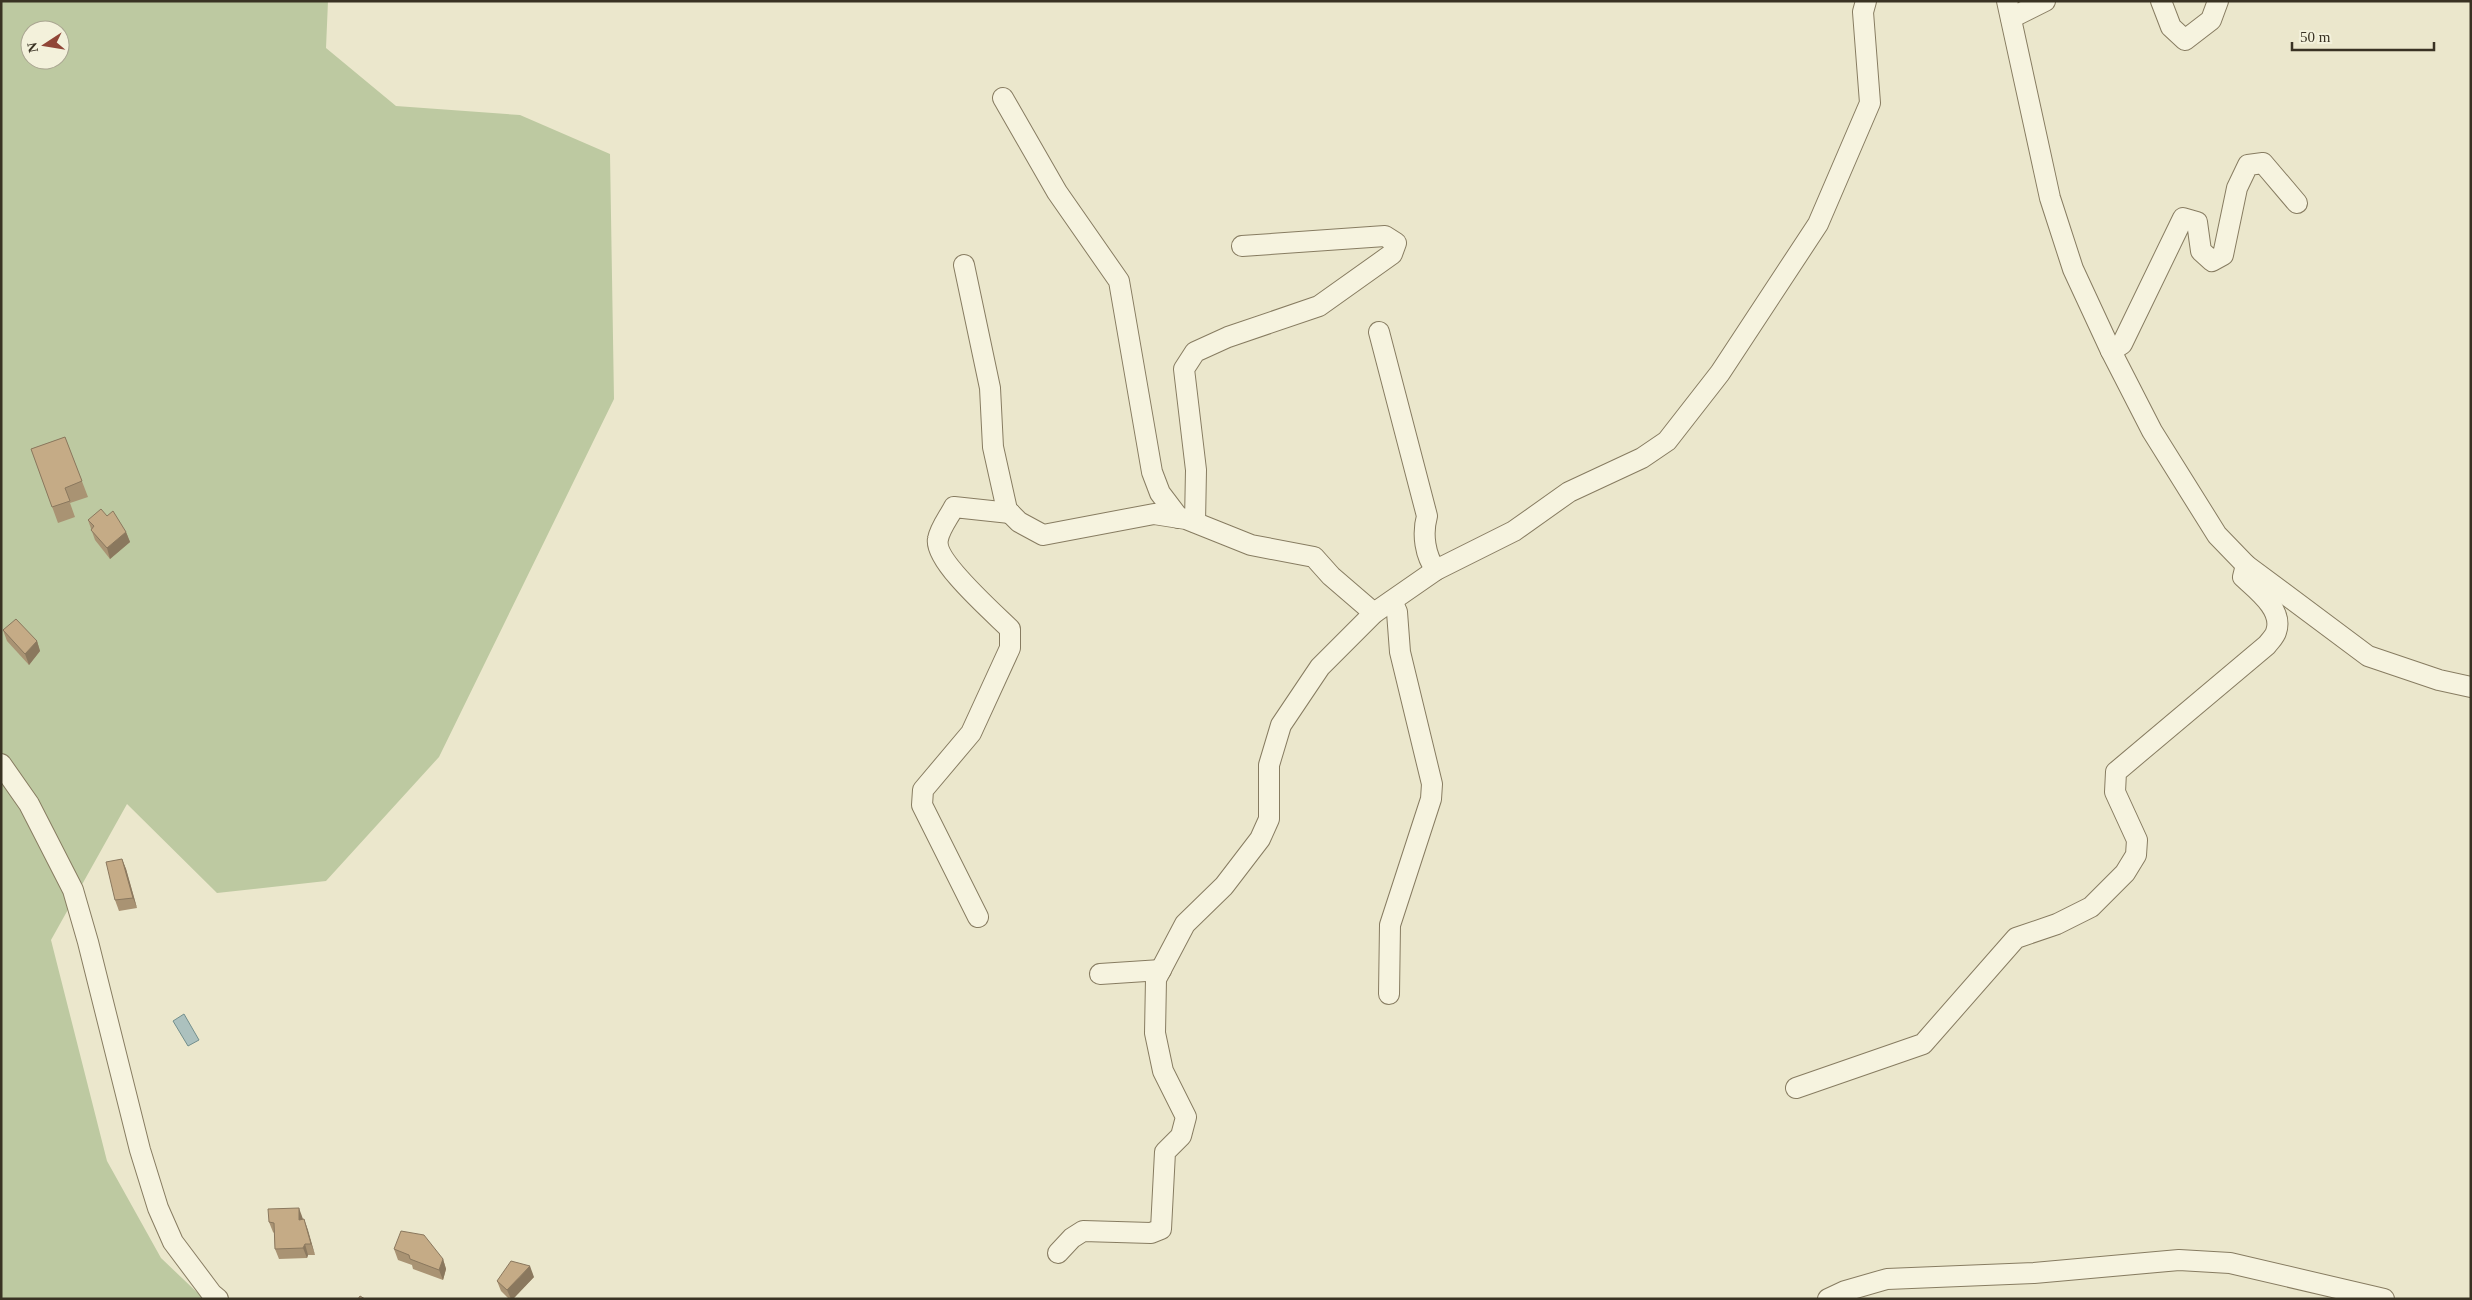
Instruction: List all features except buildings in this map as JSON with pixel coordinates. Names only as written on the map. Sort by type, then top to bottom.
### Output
[{"type":"street","points":[[1058,1253],[1072,1238],[1083,1231],[1151,1233],[1161,1230],[1165,1152],[1181,1136],[1186,1117],[1163,1071],[1155,1033],[1156,980],[1185,924],[1224,886],[1260,839],[1269,819],[1269,765],[1280,725],[1320,667],[1374,613],[1436,570],[1514,531],[1569,492],[1642,458],[1667,441],[1720,373],[1818,224],[1870,103],[1864,12],[1866,1]]},
{"type":"street","points":[[2045,1],[2009,10],[2050,198],[2073,269],[2111,351],[2152,431],[2217,535],[2246,564],[2368,656],[2439,680],[2471,687]]},
{"type":"street","points":[[2161,1],[2171,27],[2185,40],[2212,20],[2218,1]]},
{"type":"street","points":[[1003,98],[1057,192],[1119,281],[1152,472],[1160,493],[1187,520]]},
{"type":"street","points":[[2111,351],[2122,344],[2183,218],[2197,222],[2201,251],[2212,261],[2223,256],[2237,188],[2248,165],[2263,163],[2297,203]]},
{"type":"street","points":[[1187,520],[1196,470],[1184,369],[1195,352],[1228,337],[1319,306],[1392,254],[1396,243],[1385,236],[1242,246]]},
{"type":"street","points":[[964,265],[990,388],[994,447],[1007,510],[1019,522],[1043,535],[1154,514],[1187,520],[1251,545],[1314,557],[1331,576],[1374,613]]},
{"type":"street","points":[[1379,332],[1427,516],[1424,528],[1429,561],[1436,570]]},
{"type":"street","points":[[978,918],[922,805],[923,790],[971,733],[1010,648],[1010,629],[948,566],[939,551],[937,540],[954,507],[1010,513]]},
{"type":"street","points":[[1796,1088],[1923,1044],[2016,938],[2057,924],[2091,907],[2125,873],[2136,855],[2137,840],[2115,792],[2116,772],[2267,645],[2277,631],[2276,613],[2266,599],[2243,577],[2246,564]]},
{"type":"street","points":[[1389,994],[1390,925],[1432,799],[1432,784],[1400,652],[1397,612],[1392,601]]},
{"type":"street","points":[[1,764],[29,804],[72,890],[90,951],[140,1150],[158,1208],[172,1242],[214,1297]]},
{"type":"street","points":[[1100,974],[1161,970]]},
{"type":"street","points":[[1828,1299],[1846,1291],[1887,1278],[2034,1273],[2179,1260],[2230,1263],[2384,1299]]},
{"type":"green space","points":[[1,1],[328,1],[326,48],[396,106],[520,115],[610,154],[614,399],[439,757],[326,881],[217,893],[127,804],[51,940],[107,1161],[161,1258],[204,1299],[1,1299]]},
{"type":"shaded area","points":[[184,1014],[199,1040],[188,1046],[173,1021]]}]
